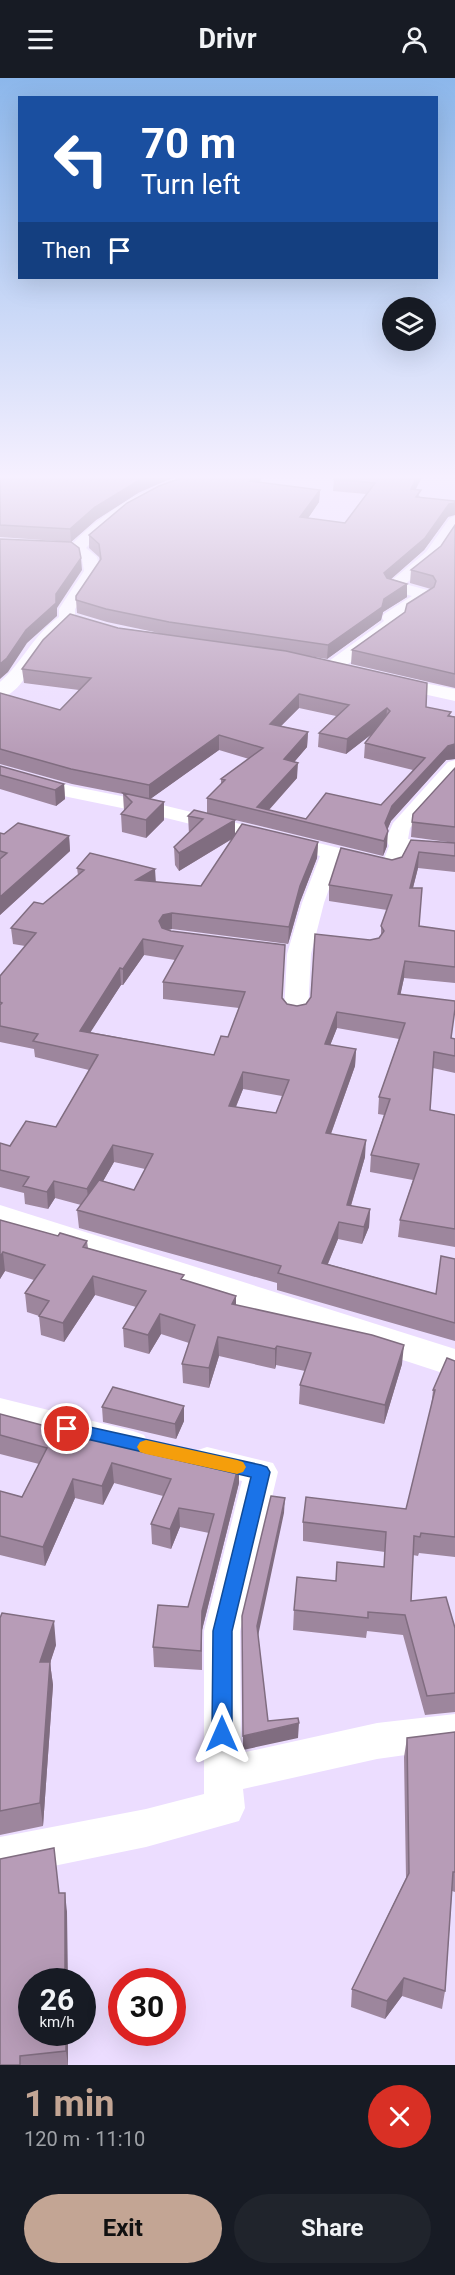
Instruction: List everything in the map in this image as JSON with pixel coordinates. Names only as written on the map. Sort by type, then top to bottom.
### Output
[{"type":"street","points":[[0,692],[17,677],[35,649],[67,618],[67,609],[92,571],[91,568]]},
{"type":"street","points":[[353,673],[325,667],[397,620],[390,618],[425,595],[393,586],[416,568]]},
{"type":"street","points":[[67,618],[113,631]]},
{"type":"street","points":[[376,678],[455,695]]},
{"type":"street","points":[[0,772],[68,791],[146,807],[391,867],[400,846],[397,839],[400,827],[455,766]]},
{"type":"street","points":[[400,846],[455,851]]},
{"type":"street","points":[[296,1013],[309,945],[313,903],[331,854]]},
{"type":"street","points":[[276,951],[309,945]]},
{"type":"street","points":[[0,1216],[455,1363]]},
{"type":"street","points":[[0,1410],[90,1435],[261,1472],[222,1631],[222,1775],[225,1808],[146,1828],[0,1857]]},
{"type":"street","points":[[222,1775],[377,1741],[455,1731]]},
{"type":"building","points":[[0,568],[74,568],[56,594],[56,603],[26,630],[7,658],[0,664]]},
{"type":"building","points":[[95,568],[390,568],[384,573],[387,578],[407,584],[384,599],[382,607],[328,645],[169,622],[106,609],[76,600],[76,596]]},
{"type":"building","points":[[414,568],[455,568],[455,674],[352,650],[405,612],[407,604],[434,587],[436,581],[433,576],[411,570]]},
{"type":"building","points":[[70,614],[118,628],[286,651],[427,683],[426,707],[451,712],[448,716],[455,717],[455,744],[448,746],[392,806],[385,823],[388,831],[384,841],[207,798],[225,780],[221,779],[263,748],[219,735],[149,785],[71,769],[0,749],[0,693],[60,710],[91,678],[22,669],[43,640]],"holes":[[[299,694],[349,705],[319,733],[347,739],[387,708],[390,711],[365,743],[425,758],[381,805],[326,793],[306,819],[257,807],[298,763],[284,759],[308,732],[270,724]]]},
{"type":"building","points":[[0,766],[64,784],[55,790],[0,775]]},
{"type":"building","points":[[455,768],[455,827],[412,822],[413,814]]},
{"type":"building","points":[[123,793],[164,802],[146,820],[121,814],[132,802]]},
{"type":"building","points":[[194,810],[235,820],[179,853],[174,847],[203,819],[188,816]]},
{"type":"building","points":[[18,823],[69,836],[0,897],[0,859],[7,853],[0,851],[0,833],[4,834]]},
{"type":"building","points":[[242,824],[318,842],[300,886],[289,927],[172,913],[163,915],[159,921],[162,928],[171,931],[285,945],[282,998],[287,1004],[297,1006],[306,1004],[311,997],[315,934],[370,940],[379,938],[384,931],[381,926],[392,895],[329,885],[341,848],[392,860],[402,857],[411,840],[455,843],[455,856],[419,852],[410,888],[422,888],[419,926],[455,931],[455,967],[405,961],[398,994],[455,1001],[451,1038],[455,1039],[455,1056],[434,1052],[430,1110],[455,1115],[455,1229],[400,1220],[419,1164],[371,1155],[390,1099],[379,1097],[405,1023],[337,1012],[325,1044],[356,1049],[326,1133],[366,1140],[347,1205],[370,1209],[364,1227],[339,1222],[322,1263],[436,1294],[441,1256],[455,1259],[455,1323],[278,1273],[281,1266],[77,1210],[99,1180],[134,1190],[153,1154],[113,1145],[87,1189],[54,1181],[47,1192],[23,1186],[29,1177],[0,1170],[0,1143],[10,1146],[26,1121],[56,1127],[98,1055],[33,1041],[38,1034],[0,1026],[0,1005],[2,1003],[0,1002],[0,976],[36,933],[11,928],[34,902],[43,904],[84,870],[77,868],[90,853],[155,869],[136,880],[201,886]],"holes":[[[143,939],[183,946],[163,982],[245,992],[228,1037],[221,1036],[214,1055],[80,1031],[120,968],[123,969]],[[243,1072],[289,1080],[276,1113],[229,1106]]]},
{"type":"building","points":[[0,1220],[58,1236],[60,1233],[87,1241],[83,1247],[184,1275],[181,1279],[236,1296],[232,1304],[372,1335],[404,1345],[385,1405],[300,1385],[311,1353],[277,1346],[275,1349],[218,1337],[209,1368],[182,1364],[195,1325],[160,1314],[148,1335],[123,1328],[146,1291],[93,1276],[63,1323],[39,1316],[49,1301],[25,1293],[45,1265],[3,1252],[0,1257]]},
{"type":"building","points":[[447,1358],[455,1361],[455,1537],[421,1533],[420,1537],[414,1536],[411,1601],[446,1597],[455,1628],[455,1693],[427,1696],[405,1615],[368,1612],[368,1618],[294,1610],[297,1577],[336,1581],[337,1562],[384,1567],[386,1532],[303,1522],[306,1497],[406,1509],[435,1390],[433,1390]]},
{"type":"building","points":[[113,1387],[184,1406],[175,1424],[102,1407]]},
{"type":"building","points":[[0,1414],[98,1440],[101,1434],[239,1463],[202,1611],[201,1651],[153,1647],[158,1605],[188,1607],[214,1514],[179,1508],[170,1529],[151,1524],[171,1479],[112,1463],[102,1486],[73,1479],[43,1547],[0,1536],[0,1491],[22,1497],[47,1448],[0,1435]]},
{"type":"building","points":[[271,1496],[285,1498],[257,1626],[268,1721],[298,1718],[299,1723],[243,1736],[242,1616]]},
{"type":"building","points":[[2,1613],[54,1621],[40,1662],[50,1662],[40,1803],[0,1811],[0,1618]]},
{"type":"building","points":[[455,1732],[455,1872],[453,1872],[445,1991],[404,1978],[387,2001],[352,1989],[409,1873],[407,1738]]},
{"type":"building","points":[[54,1848],[59,1893],[65,1893],[65,1968],[18,1968],[18,2046],[66,2046],[66,2051],[20,2056],[20,2065],[0,2065],[0,1859]]},
{"type":"slow traffic","points":[[146,1447],[237,1467]]},
{"type":"route","points":[[67,1429],[261,1472],[222,1631],[222,1734]]}]
